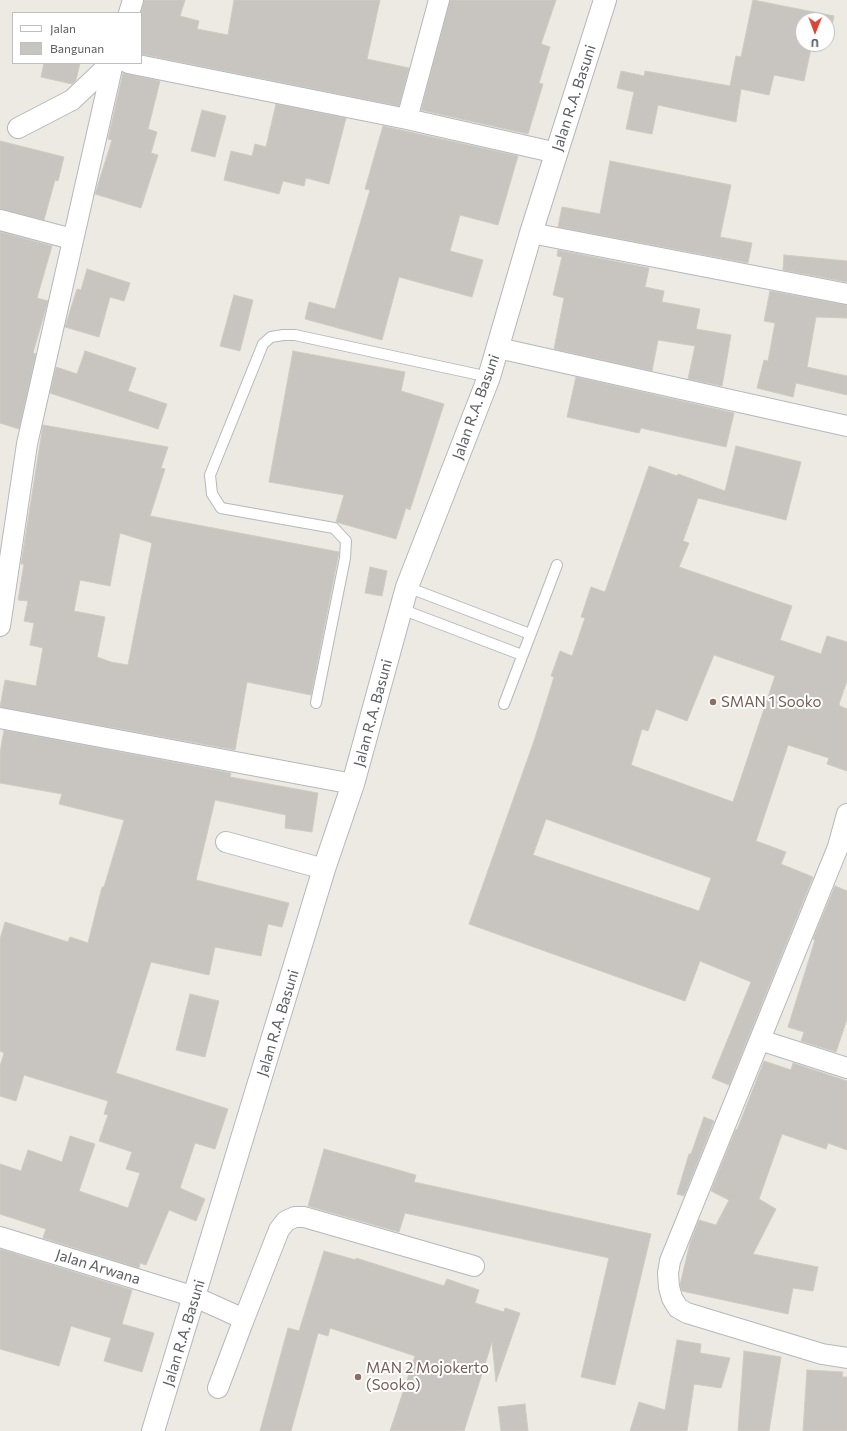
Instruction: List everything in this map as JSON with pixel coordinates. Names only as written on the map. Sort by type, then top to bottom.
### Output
[{"type":"main road","name":"Jalan R.A. Basuni","points":[[153,1431],[195,1298],[324,869],[354,784],[407,587],[489,377],[532,233],[605,0]]},
{"type":"street","points":[[128,12],[133,0]]},
{"type":"street","points":[[407,119],[439,0]]},
{"type":"street","points":[[18,128],[72,100],[111,64]]},
{"type":"street","points":[[0,626],[27,444],[112,64]]},
{"type":"street","points":[[133,64],[407,119],[557,153]]},
{"type":"street","points":[[0,220],[72,240]]},
{"type":"street","points":[[532,233],[847,294]]},
{"type":"street","points":[[498,348],[847,426]]},
{"type":"street","points":[[0,718],[354,784]]},
{"type":"street","points":[[847,814],[843,848],[760,1040],[670,1261],[668,1273],[670,1292],[678,1308],[687,1313],[822,1354],[847,1358]]},
{"type":"street","points":[[226,842],[324,869]]},
{"type":"street","points":[[760,1040],[847,1068]]},
{"type":"street","points":[[218,1388],[279,1230],[286,1221],[295,1217],[304,1217],[474,1266]]},
{"type":"street","name":"Jalan Arwana","points":[[0,1237],[195,1298],[244,1319]]},
{"type":"lane","points":[[316,703],[346,558],[346,541],[334,528],[221,508],[212,494],[210,475],[263,344],[271,337],[295,335],[489,377]]},
{"type":"lane","points":[[504,704],[557,565]]},
{"type":"lane","points":[[407,587],[530,634]]},
{"type":"lane","points":[[401,609],[522,655]]},
{"type":"building","points":[[144,0],[185,0],[180,16],[199,21],[197,29],[228,35],[234,0],[380,0],[367,59],[409,68],[399,106],[142,54],[141,12]]},
{"type":"building","points":[[450,0],[556,0],[541,44],[550,47],[539,83],[543,84],[528,134],[421,110]]},
{"type":"building","points":[[753,0],[814,12],[795,12],[795,52],[810,52],[804,81],[774,75],[769,95],[741,89],[736,122],[658,105],[652,134],[626,129],[634,92],[617,88],[621,71],[644,76],[645,71],[730,86],[736,56],[741,57]]},
{"type":"building","points":[[44,64],[80,64],[76,80],[72,84],[41,77]]},
{"type":"building","points":[[123,73],[160,81],[148,129],[157,132],[151,153],[158,155],[141,208],[95,194],[112,140],[108,139]]},
{"type":"building","points":[[276,104],[346,118],[329,184],[306,178],[304,186],[283,181],[279,194],[224,180],[231,151],[252,156],[255,144],[266,147]]},
{"type":"building","points":[[202,110],[226,116],[215,157],[191,151]]},
{"type":"building","points":[[383,126],[518,156],[498,225],[460,215],[450,251],[483,260],[472,297],[399,277],[382,340],[305,319],[309,302],[335,309],[370,190],[365,189]]},
{"type":"building","points":[[0,141],[64,157],[58,181],[55,180],[44,220],[0,209]]},
{"type":"building","points":[[610,161],[731,185],[720,237],[752,243],[748,263],[558,227],[562,207],[600,214]]},
{"type":"building","points":[[0,232],[52,246],[37,298],[48,301],[33,353],[36,354],[19,429],[0,423]]},
{"type":"building","points":[[558,250],[649,268],[645,287],[664,291],[662,302],[700,309],[696,329],[731,335],[722,386],[688,379],[695,346],[658,340],[652,371],[554,349],[564,298],[553,295],[562,257],[557,256]]},
{"type":"building","points":[[784,255],[847,261],[847,282],[783,270]]},
{"type":"building","points":[[87,269],[130,283],[124,301],[110,297],[99,337],[65,327],[77,289],[81,290]]},
{"type":"building","points":[[770,291],[847,305],[847,318],[816,317],[807,367],[847,376],[847,395],[796,383],[793,397],[757,388],[764,360],[768,361],[775,323],[764,321]]},
{"type":"building","points":[[234,295],[253,300],[240,351],[220,346]]},
{"type":"building","points":[[85,351],[136,368],[128,391],[167,404],[158,429],[50,393],[56,367],[77,374]]},
{"type":"building","points":[[293,351],[405,372],[401,391],[444,404],[410,510],[406,508],[396,539],[336,522],[344,495],[269,482]]},
{"type":"building","points":[[576,377],[734,413],[726,447],[641,428],[639,433],[567,417]]},
{"type":"building","points":[[43,425],[168,447],[161,468],[165,469],[150,516],[339,552],[311,695],[247,682],[235,750],[0,707],[5,680],[36,686],[43,648],[30,645],[34,623],[24,621],[28,601],[18,600],[24,564],[21,564]],"holes":[[[120,533],[152,543],[128,665],[111,662],[97,657],[105,617],[74,611],[80,580],[110,586]]]},
{"type":"building","points":[[736,446],[801,462],[786,520],[698,498],[683,541],[689,543],[679,567],[792,606],[780,640],[821,654],[827,636],[847,642],[847,681],[839,704],[847,709],[847,771],[827,764],[829,758],[788,745],[756,841],[786,852],[781,864],[813,877],[729,1085],[712,1078],[751,982],[700,961],[685,1001],[469,924],[534,741],[554,677],[551,676],[560,651],[572,656],[585,618],[581,617],[591,587],[605,592],[649,466],[677,476],[678,474],[725,491]],"holes":[[[714,655],[775,676],[733,802],[631,765],[642,729],[648,731],[656,709],[687,721]],[[546,819],[711,878],[699,911],[533,855]]]},
{"type":"building","points":[[370,567],[387,571],[382,596],[365,593]]},
{"type":"building","points":[[4,730],[231,773],[230,777],[318,793],[312,832],[285,828],[286,815],[215,800],[196,880],[289,903],[282,927],[268,924],[261,956],[215,947],[209,975],[151,962],[116,1073],[228,1109],[215,1149],[195,1143],[180,1188],[205,1199],[196,1221],[169,1210],[146,1265],[140,1263],[139,1268],[43,1238],[46,1229],[0,1214],[0,1164],[21,1171],[28,1150],[62,1162],[70,1136],[95,1144],[79,1191],[128,1208],[140,1173],[126,1169],[132,1152],[99,1141],[108,1115],[104,1114],[108,1101],[24,1075],[16,1101],[0,1096],[0,1066],[4,1053],[0,1051],[0,939],[5,922],[68,942],[70,937],[88,943],[102,887],[104,887],[124,820],[59,804],[62,794],[0,783],[0,753]]},
{"type":"building","points":[[835,886],[847,891],[847,1019],[836,1052],[801,1041],[804,1032],[788,1027],[815,940],[813,939]]},
{"type":"building","points":[[190,994],[219,1001],[205,1057],[176,1050]]},
{"type":"building","points":[[764,1061],[791,1070],[793,1063],[847,1081],[847,1150],[828,1143],[826,1149],[782,1134],[759,1199],[776,1209],[753,1254],[818,1267],[813,1291],[793,1288],[788,1314],[682,1291],[680,1285],[690,1243],[699,1220],[716,1225],[729,1200],[711,1191]]},
{"type":"building","points":[[704,1117],[714,1121],[684,1196],[677,1194],[689,1154],[691,1154]]},
{"type":"building","points":[[324,1149],[416,1175],[414,1182],[651,1234],[615,1385],[581,1377],[609,1258],[405,1213],[399,1232],[308,1206]]},
{"type":"building","points":[[0,1249],[132,1290],[122,1324],[154,1333],[142,1372],[104,1361],[111,1338],[71,1326],[59,1366],[0,1349]]},
{"type":"building","points":[[324,1251],[356,1260],[356,1258],[444,1286],[447,1279],[479,1290],[475,1303],[504,1312],[505,1308],[520,1313],[496,1382],[492,1342],[464,1431],[390,1431],[415,1356],[330,1328],[328,1336],[318,1333],[291,1431],[260,1431],[288,1328],[299,1331]]},
{"type":"building","points":[[677,1340],[701,1344],[700,1353],[730,1358],[721,1388],[694,1384],[687,1431],[630,1431],[639,1402],[665,1410]]},
{"type":"building","points":[[744,1351],[781,1357],[769,1431],[738,1431]]},
{"type":"building","points":[[807,1370],[843,1372],[842,1377],[847,1377],[847,1431],[803,1431]]},
{"type":"building","points":[[525,1404],[528,1431],[501,1431],[498,1407]]},
{"type":"place","name":"SMAN 1 Sooko","points":[[713,702]]},
{"type":"place","name":"MAN 2 Mojokerto (Sooko)","points":[[358,1377]]}]
